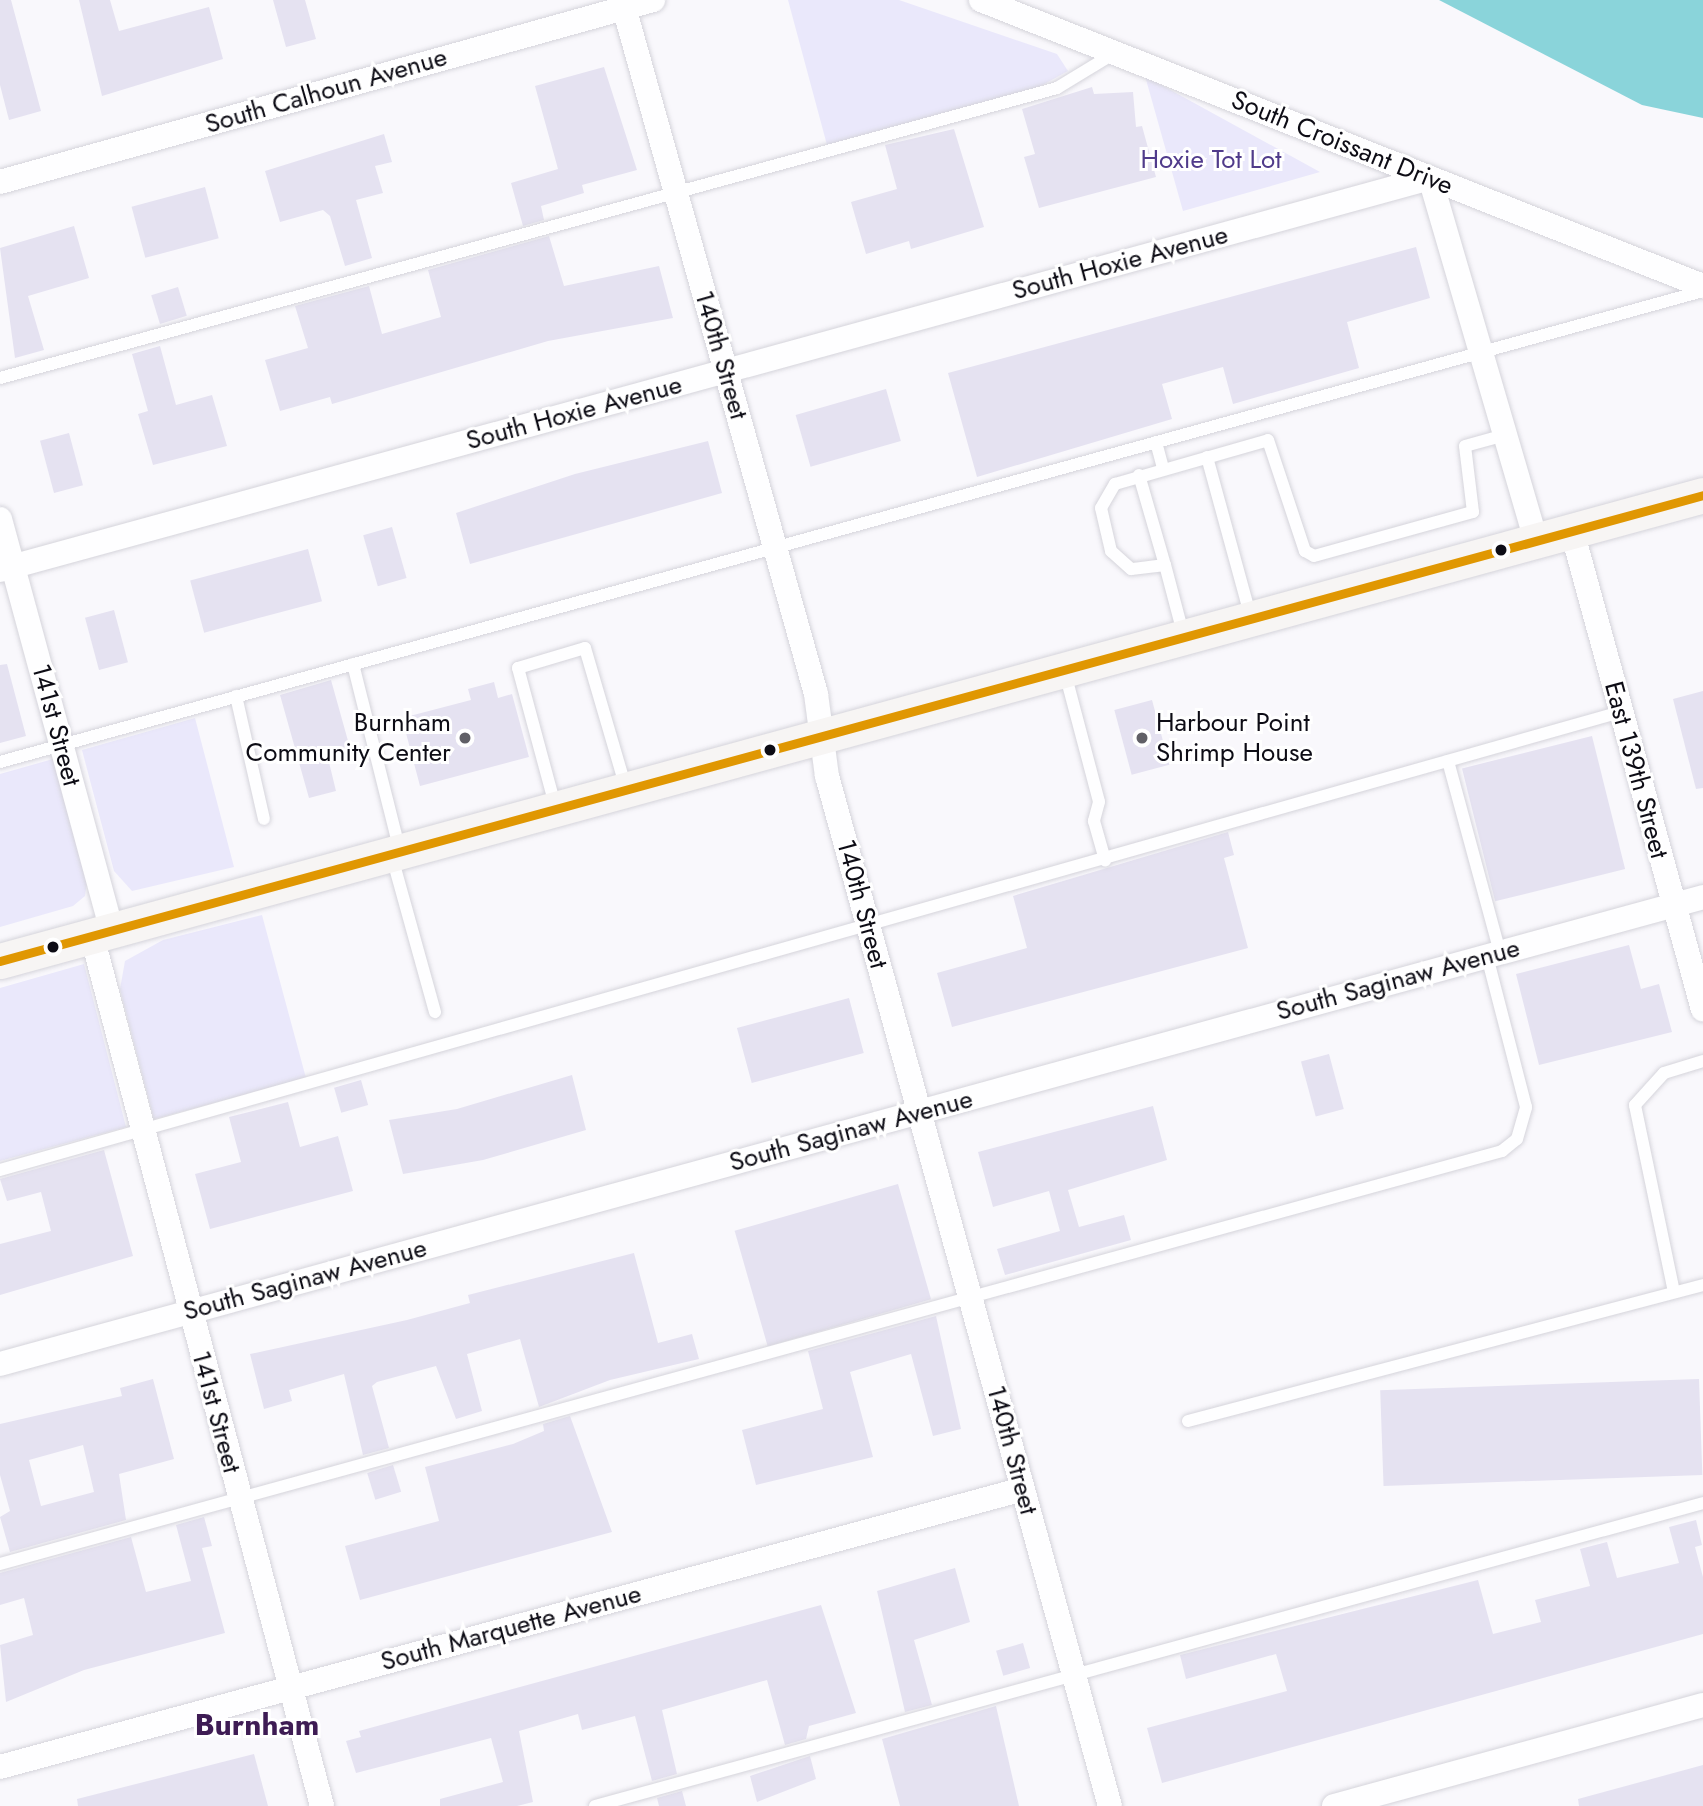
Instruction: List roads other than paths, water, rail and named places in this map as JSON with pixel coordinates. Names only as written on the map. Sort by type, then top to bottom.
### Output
[{"type":"main road","points":[[0,961],[1703,495]]},
{"type":"street","name":"South Calhoun Avenue","points":[[0,182],[623,4],[653,0]]},
{"type":"street","name":"South Croissant Drive","points":[[981,0],[1703,286]]},
{"type":"street","name":"140th Street","points":[[623,4],[775,548],[869,929],[1110,1806]]},
{"type":"street","points":[[1430,178],[1536,540]]},
{"type":"street","name":"South Hoxie Avenue","points":[[6,568],[1430,178]]},
{"type":"street","name":"141st Street","points":[[0,519],[6,568],[62,745],[142,1132],[322,1806]]},
{"type":"street","name":"East 139th Street","points":[[1572,531],[1703,1009]]},
{"type":"street","name":"South Saginaw Avenue","points":[[0,1364],[1703,897]]},
{"type":"street","name":"South Marquette Avenue","points":[[0,1767],[1023,1489]]},
{"type":"street","points":[[1334,1806],[1703,1705]]},
{"type":"lane","points":[[0,377],[675,190],[1057,88],[1115,53]]},
{"type":"lane","points":[[0,762],[1703,291]]},
{"type":"lane","points":[[1165,565],[1141,571],[1120,563],[1102,521],[1107,494],[1139,475],[1268,440],[1275,445],[1305,551],[1314,556],[1473,512],[1465,446],[1505,435]]},
{"type":"lane","points":[[1156,442],[1163,469]]},
{"type":"lane","points":[[1207,457],[1251,618]]},
{"type":"lane","points":[[1139,475],[1184,637]]},
{"type":"lane","points":[[556,809],[517,668],[585,648],[626,789]]},
{"type":"lane","points":[[354,664],[435,1012]]},
{"type":"lane","points":[[1064,670],[1099,802],[1094,821],[1105,860]]},
{"type":"lane","points":[[236,696],[264,819]]},
{"type":"lane","points":[[0,1170],[869,929],[1621,712]]},
{"type":"lane","points":[[0,1564],[1502,1151],[1517,1139],[1526,1107],[1448,761]]},
{"type":"lane","points":[[1674,1292],[1635,1105],[1664,1073],[1703,1061]]},
{"type":"lane","points":[[1188,1421],[1703,1285]]},
{"type":"lane","points":[[596,1806],[1703,1503]]},
{"type":"water","points":[[1439,0],[1703,0],[1703,118],[1642,105]]},
{"type":"place","name":"Burnham Community Center","points":[[465,738]]},
{"type":"place","name":"Harbour Point Shrimp House","points":[[1142,738]]},
{"type":"district","name":"Burnham","points":[[257,1725]]},
{"type":"park label","name":"Hoxie Tot Lot","points":[[1211,160]]}]
